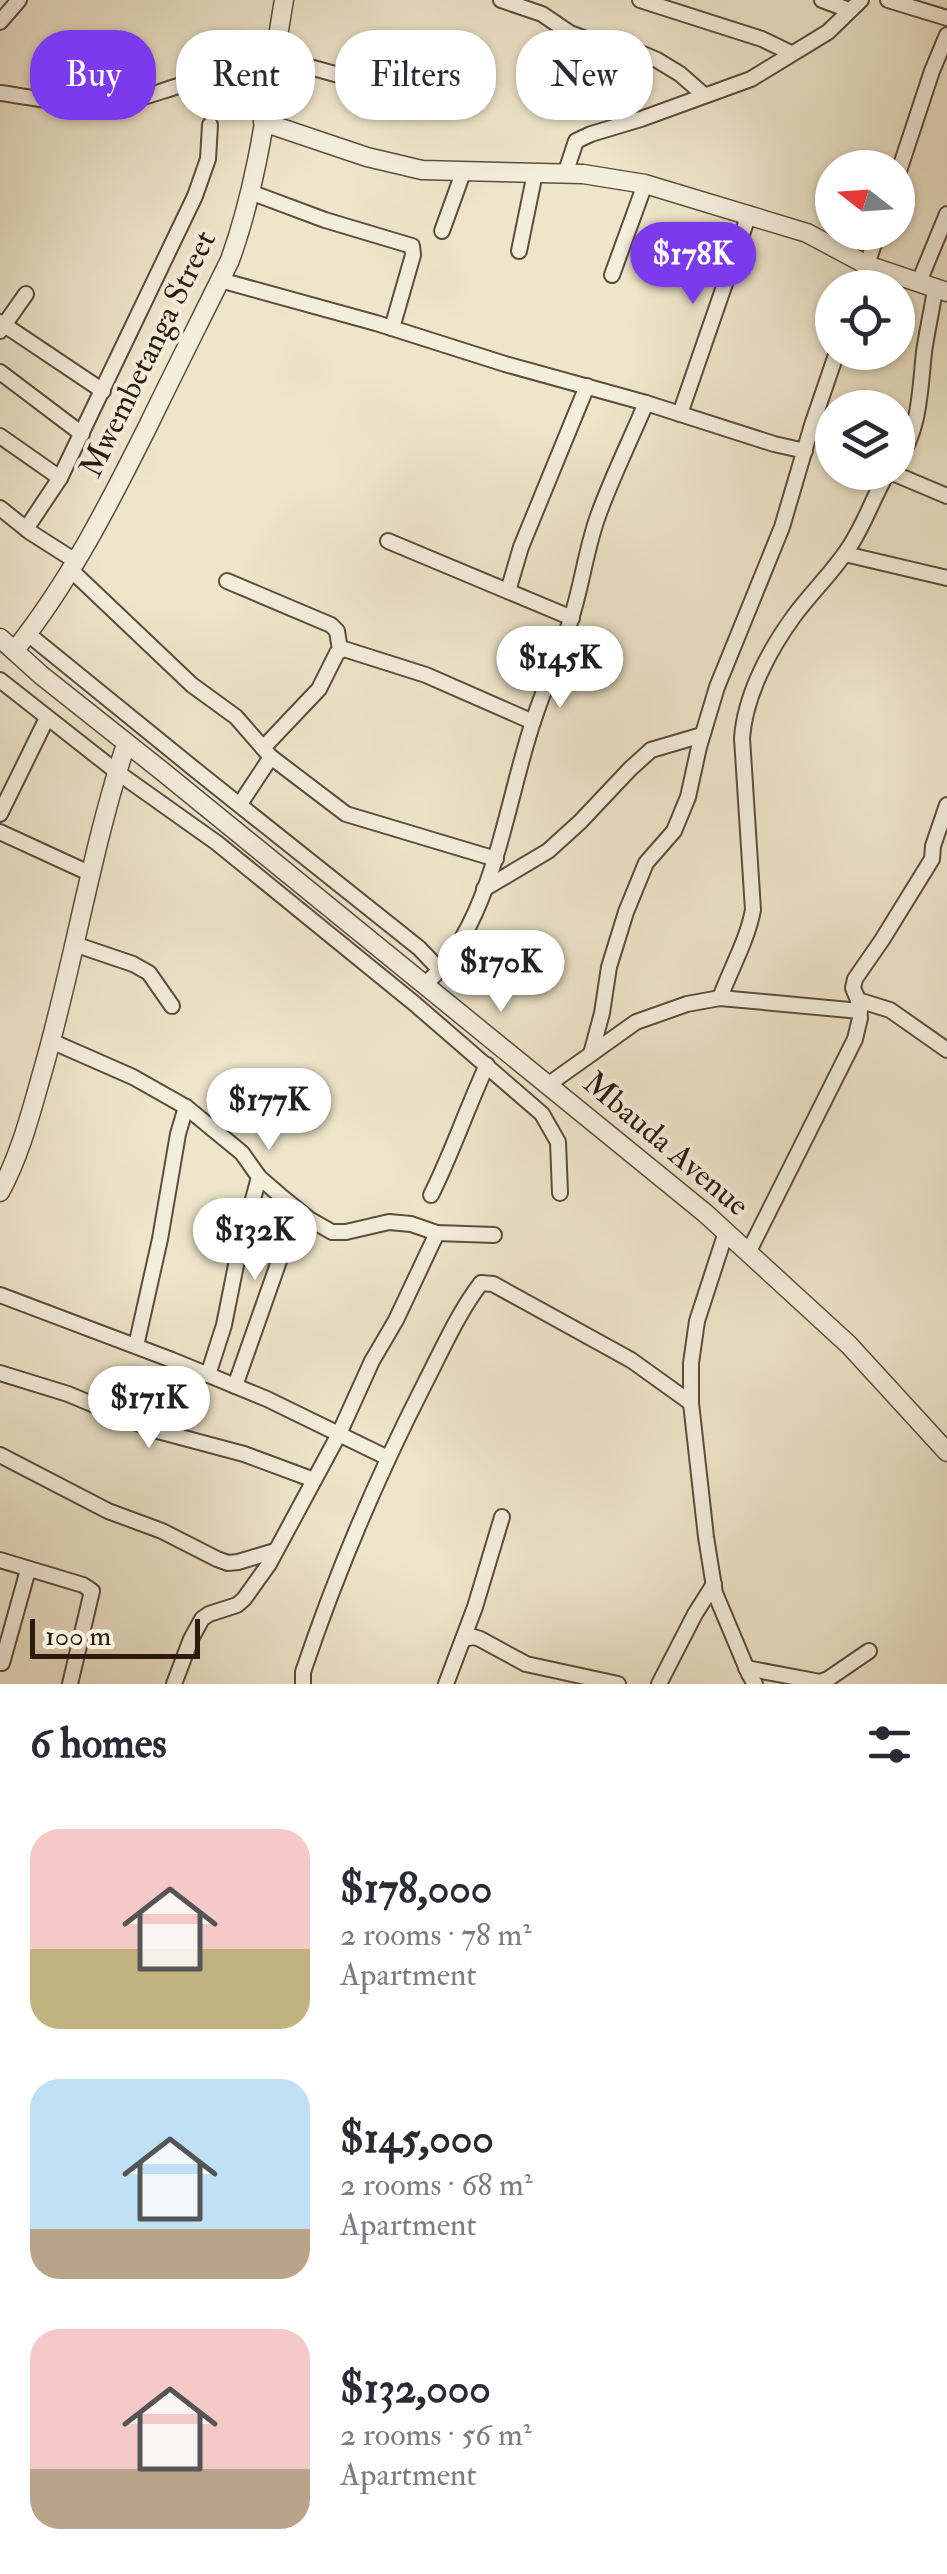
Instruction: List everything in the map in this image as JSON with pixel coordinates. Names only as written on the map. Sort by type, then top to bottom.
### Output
[{"type":"street","points":[[0,22],[19,0]]},
{"type":"street","name":"Mwembetanga Street","points":[[279,30],[284,0]]},
{"type":"street","points":[[502,0],[542,14],[570,33],[657,60],[704,95]]},
{"type":"street","points":[[640,0],[791,52]]},
{"type":"street","points":[[822,0],[855,5]]},
{"type":"street","points":[[888,0],[947,18]]},
{"type":"street","points":[[566,174],[576,141],[751,79],[828,32],[855,5]]},
{"type":"street","points":[[906,150],[947,35]]},
{"type":"street","points":[[0,93],[107,104],[176,87]]},
{"type":"street","points":[[263,122],[367,158],[422,170],[583,174],[645,184],[808,232],[867,265],[934,288]]},
{"type":"street","name":"Mwembetanga Street","points":[[8,644],[28,634],[75,566],[220,280],[242,226],[263,122]]},
{"type":"street","points":[[26,529],[60,478],[195,196],[208,159],[210,124]]},
{"type":"street","points":[[442,231],[464,170]]},
{"type":"street","points":[[519,251],[535,173]]},
{"type":"street","points":[[612,276],[645,184]]},
{"type":"street","points":[[250,192],[412,246],[413,255],[392,328]]},
{"type":"street","points":[[680,414],[749,214]]},
{"type":"street","points":[[915,420],[947,214]]},
{"type":"street","points":[[865,270],[872,250]]},
{"type":"street","points":[[220,280],[805,452]]},
{"type":"street","points":[[26,294],[2,326],[102,390]]},
{"type":"street","points":[[591,1054],[626,912],[646,863],[674,832],[688,798],[717,687],[782,527],[831,370]]},
{"type":"street","points":[[0,372],[82,434]]},
{"type":"street","points":[[508,591],[587,386]]},
{"type":"street","points":[[425,984],[441,971],[454,952],[496,860],[533,722],[572,618],[596,519],[646,404]]},
{"type":"street","points":[[0,436],[60,478]]},
{"type":"street","points":[[915,483],[947,496]]},
{"type":"street","points":[[720,998],[748,934],[753,910],[743,719],[774,648],[794,616],[845,554],[864,524],[877,490]]},
{"type":"street","points":[[0,508],[75,566],[192,685],[236,717],[267,753],[346,814],[496,860]]},
{"type":"street","points":[[388,541],[572,618]]},
{"type":"street","points":[[845,554],[947,578]]},
{"type":"street","points":[[227,581],[330,625],[337,631],[340,650],[320,690],[267,753],[240,804]]},
{"type":"street","points":[[28,634],[420,948],[441,971]]},
{"type":"street","name":"Mbauda Avenue","points":[[8,644],[41,675],[705,1213],[849,1345],[947,1452]]},
{"type":"street","points":[[340,650],[354,651],[426,676],[533,722]]},
{"type":"street","points":[[0,680],[117,772],[218,843],[542,1114],[558,1142],[560,1193]]},
{"type":"street","points":[[0,814],[47,718]]},
{"type":"street","points":[[484,889],[548,851],[651,750],[702,735]]},
{"type":"street","points":[[0,1192],[22,1142],[51,1041],[89,874],[126,744]]},
{"type":"street","points":[[748,1254],[855,1038],[860,1018],[853,988],[855,978],[932,859],[947,805]]},
{"type":"street","points":[[0,832],[89,874]]},
{"type":"street","points":[[932,859],[947,866]]},
{"type":"street","points":[[74,944],[149,973],[172,1006]]},
{"type":"street","points":[[549,1084],[636,1022],[686,1004],[720,998],[890,1010],[947,1050]]},
{"type":"street","points":[[51,1041],[134,1076],[186,1107],[242,1153],[259,1177],[309,1220],[332,1232],[389,1222],[412,1224],[437,1233],[494,1235]]},
{"type":"street","points":[[430,1195],[450,1157],[487,1065]]},
{"type":"street","points":[[136,1346],[186,1107]]},
{"type":"street","points":[[208,1376],[259,1177]]},
{"type":"street","points":[[235,1386],[298,1210]]},
{"type":"street","points":[[726,1232],[697,1321],[691,1403],[715,1593],[755,1684]]},
{"type":"street","points":[[174,1684],[202,1619],[244,1599],[275,1552],[340,1434],[437,1233]]},
{"type":"street","points":[[303,1684],[303,1672],[342,1561],[388,1458],[481,1283],[486,1282],[632,1360],[691,1403]]},
{"type":"street","points":[[0,1295],[267,1399],[388,1458]]},
{"type":"street","points":[[0,1373],[68,1394],[154,1430],[244,1454],[314,1480]]},
{"type":"street","points":[[0,1454],[108,1511],[162,1531],[228,1563],[275,1552]]},
{"type":"street","points":[[446,1684],[476,1606],[502,1517]]},
{"type":"street","points":[[0,1560],[92,1591],[70,1684]]},
{"type":"street","points":[[2,1663],[28,1570]]},
{"type":"street","points":[[659,1684],[714,1584]]},
{"type":"street","points":[[463,1639],[480,1639],[526,1664],[618,1684]]},
{"type":"street","points":[[746,1668],[820,1682],[869,1651]]}]
